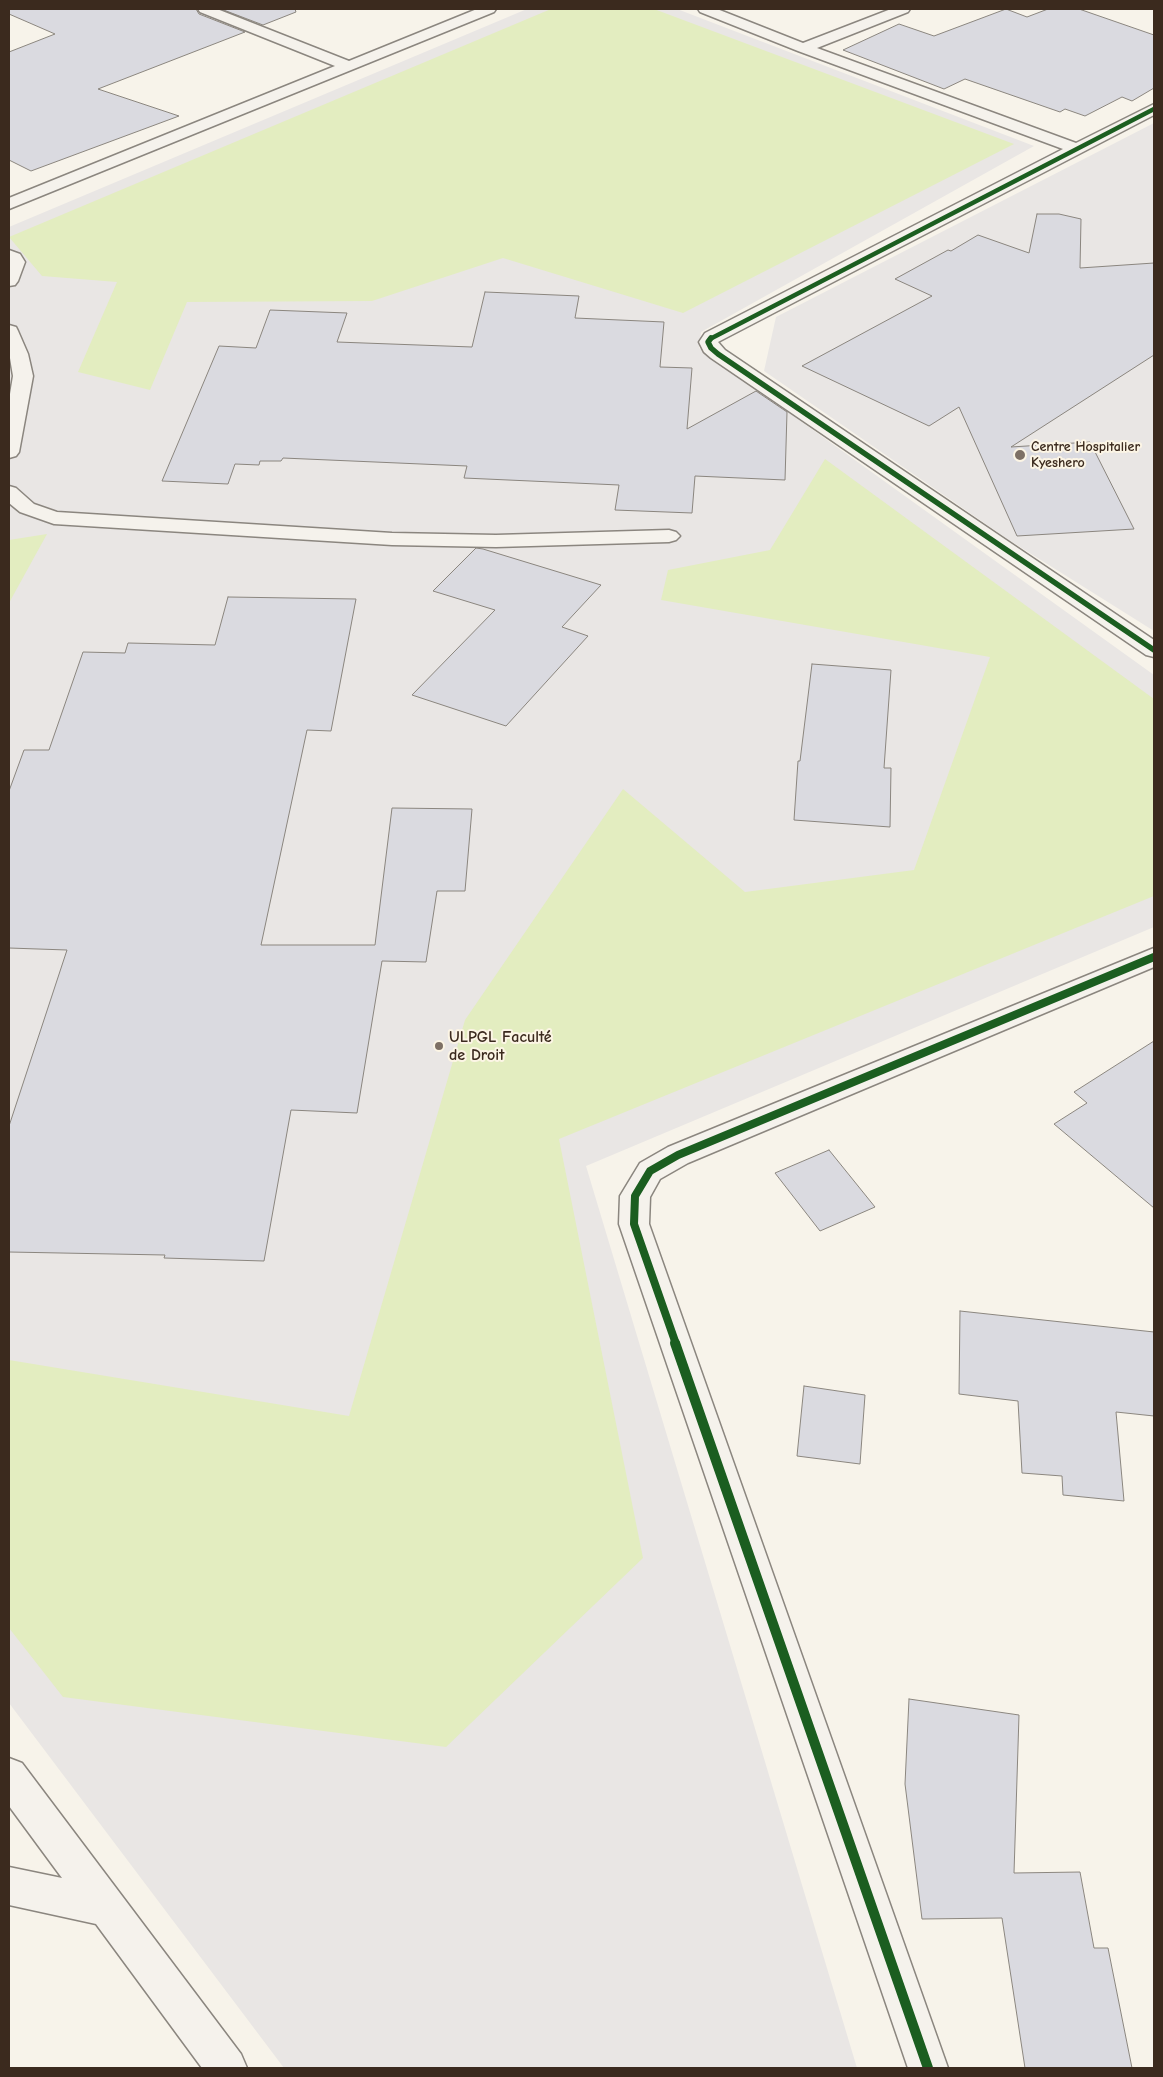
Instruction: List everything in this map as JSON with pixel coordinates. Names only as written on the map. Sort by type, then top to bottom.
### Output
[{"type":"street","points":[[205,9],[349,66]]},
{"type":"street","points":[[9,204],[489,9]]},
{"type":"street","points":[[705,9],[803,48],[1077,150]]},
{"type":"street","points":[[803,48],[903,9]]},
{"type":"street","points":[[1154,109],[712,336],[708,342],[718,354],[1154,650]]},
{"type":"street","points":[[9,255],[16,262],[9,281]]},
{"type":"street","points":[[9,331],[19,354],[23,376],[9,452]]},
{"type":"street","points":[[9,492],[27,508],[54,518],[392,540],[496,541],[670,536]]},
{"type":"street","points":[[928,2068],[634,1224],[635,1196],[650,1171],[678,1155],[1154,957]]},
{"type":"street","points":[[9,1776],[227,2068]]},
{"type":"street","points":[[9,1886],[106,1907]]},
{"type":"shaded area","name":"ULPGL Faculté de Droit","points":[[527,9],[677,9],[1034,146],[701,332],[699,348],[1154,675],[1154,927],[586,1166],[857,2068],[284,2068],[9,1703],[9,227]]},
{"type":"shaded area","name":"Centre Hospitalier Kyeshero","points":[[1154,123],[1154,631],[1009,540],[764,371],[776,317]]},
{"type":"green space","points":[[551,9],[654,9],[1014,144],[683,313],[503,258],[372,301],[187,302],[150,390],[78,372],[117,282],[42,276],[9,237]]},
{"type":"green space","points":[[825,459],[1154,699],[1154,896],[559,1139],[643,1558],[446,1747],[63,1697],[9,1628],[9,1360],[349,1416],[465,1020],[623,789],[745,892],[914,870],[990,657],[661,600],[668,570],[770,550]]},
{"type":"green space","points":[[47,534],[9,603],[9,540]]},
{"type":"building","points":[[9,9],[196,9],[199,14],[245,32],[98,89],[179,116],[31,171],[9,160],[9,52],[55,34],[9,14]]},
{"type":"building","points":[[221,9],[295,9],[296,12],[263,25]]},
{"type":"building","points":[[1006,9],[1027,17],[1048,9],[1079,9],[1154,35],[1154,88],[1132,101],[1122,97],[1085,116],[1065,109],[1060,112],[965,79],[944,89],[843,50],[899,24],[934,36]]},
{"type":"building","points":[[1037,214],[1059,214],[1081,219],[1080,268],[1154,263],[1154,355],[1011,447],[1090,442],[1134,529],[1017,536],[959,407],[929,426],[802,366],[932,296],[895,279],[978,235],[1029,253]]},
{"type":"building","points":[[485,292],[579,296],[575,318],[664,322],[660,367],[692,368],[687,429],[756,391],[787,412],[785,480],[695,476],[692,513],[615,510],[619,485],[464,478],[467,466],[283,458],[281,461],[260,461],[259,465],[235,464],[228,484],[162,481],[219,346],[256,348],[270,310],[347,313],[337,342],[472,347]]},
{"type":"building","points":[[476,548],[601,585],[562,627],[588,636],[506,726],[412,695],[495,610],[433,591]]},
{"type":"building","points":[[228,597],[356,599],[331,731],[307,730],[261,945],[375,945],[392,808],[472,809],[465,891],[437,891],[426,962],[382,961],[357,1113],[291,1110],[264,1261],[164,1258],[165,1255],[9,1252],[9,1126],[67,950],[9,948],[9,791],[24,750],[49,750],[83,652],[125,653],[128,643],[215,645]]},
{"type":"building","points":[[812,664],[891,670],[884,768],[891,768],[890,827],[794,820],[798,761],[800,761]]},
{"type":"building","points":[[1154,1041],[1154,1208],[1054,1124],[1087,1103],[1074,1092]]},
{"type":"building","points":[[829,1150],[875,1207],[820,1231],[775,1173]]},
{"type":"building","points":[[960,1311],[1154,1332],[1154,1416],[1116,1412],[1124,1501],[1063,1495],[1062,1476],[1022,1473],[1018,1401],[959,1394]]},
{"type":"building","points":[[804,1386],[865,1395],[860,1464],[797,1456]]},
{"type":"building","points":[[909,1699],[1019,1715],[1014,1873],[1080,1872],[1094,1948],[1108,1948],[1132,2068],[1025,2068],[1002,1918],[922,1919],[905,1784]]},
{"type":"cycle path","points":[[1154,109],[712,337],[708,342],[711,348],[718,354],[1154,650]]},
{"type":"cycle path","points":[[928,2068],[634,1224],[635,1196],[650,1171],[678,1155],[1154,957]]},
{"type":"place","name":"Centre Hospitalier Kyeshero","points":[[1020,455]]},
{"type":"place","name":"ULPGL Faculté de Droit","points":[[439,1046]]}]
